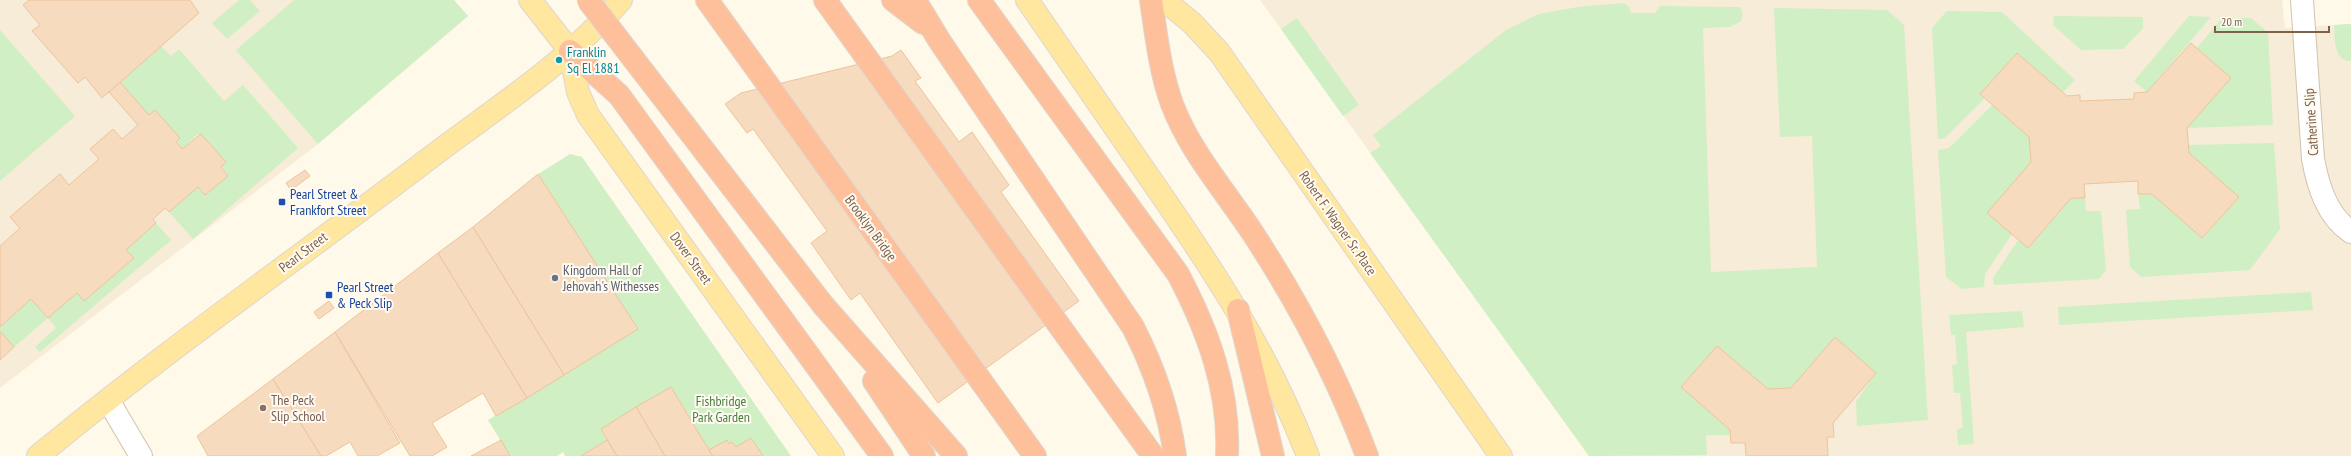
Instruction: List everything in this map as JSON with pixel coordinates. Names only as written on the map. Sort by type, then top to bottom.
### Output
[{"type":"highway","points":[[588,0],[823,305],[956,456]]},
{"type":"highway","name":"Brooklyn Bridge","points":[[707,0],[1035,456]]},
{"type":"highway","points":[[825,0],[1153,456]]},
{"type":"highway","points":[[893,0],[922,22],[939,40]]},
{"type":"highway","points":[[915,0],[939,40],[1116,300],[1147,355],[1167,415],[1175,456]]},
{"type":"highway","points":[[979,0],[1178,274],[1203,322],[1212,349],[1226,413],[1227,456]]},
{"type":"highway","points":[[1151,0],[1159,53],[1172,104],[1194,148],[1254,235],[1302,317],[1344,398],[1366,456]]},
{"type":"highway","points":[[570,51],[619,95],[876,448]]},
{"type":"highway","points":[[823,305],[924,456]]},
{"type":"highway","points":[[1238,310],[1273,456]]},
{"type":"main road","points":[[530,0],[570,51]]},
{"type":"main road","name":"Pearl Street","points":[[38,456],[108,400],[570,51],[591,33],[621,0]]},
{"type":"main road","points":[[1027,0],[1213,270],[1238,310],[1292,415],[1308,456]]},
{"type":"main road","name":"Robert F. Wagner Sr. Place","points":[[1164,0],[1192,23],[1219,52],[1502,456]]},
{"type":"main road","name":"Dover Street","points":[[570,51],[578,92],[588,115],[833,456]]},
{"type":"street","name":"Catherine Slip","points":[[2302,0],[2313,159],[2317,180],[2327,206],[2351,232]]},
{"type":"street","points":[[108,400],[141,456]]},
{"type":"shaded area","points":[[0,0],[454,0],[468,16],[318,144],[0,388]]},
{"type":"shaded area","points":[[1260,0],[2282,0],[2285,28],[2351,24],[2351,456],[1589,456]]},
{"type":"green space","points":[[239,0],[250,0],[260,11],[227,39],[212,23]]},
{"type":"green space","points":[[294,0],[454,0],[468,16],[318,144],[236,50]]},
{"type":"green space","points":[[1624,3],[1629,7],[1631,13],[1655,13],[1660,6],[1739,7],[1743,15],[1741,21],[1730,27],[1703,28],[1711,272],[1817,267],[1812,136],[1780,137],[1774,8],[1887,10],[1904,25],[1928,420],[1857,426],[1856,401],[1876,373],[1835,337],[1791,388],[1768,389],[1717,346],[1681,387],[1730,430],[1730,435],[1706,435],[1707,455],[1589,456],[1370,153],[1381,146],[1373,135],[1506,30],[1539,14],[1578,7]]},
{"type":"green space","points":[[1947,11],[2002,12],[2075,80],[2062,93],[2017,53],[1980,94],[1985,98],[1945,138],[1938,139],[1932,28]]},
{"type":"green space","points":[[2054,16],[2143,17],[2143,28],[2123,49],[2081,50],[2053,25]]},
{"type":"green space","points":[[2189,16],[2211,17],[2147,92],[2134,81]]},
{"type":"green space","points":[[1297,18],[1359,105],[1343,116],[1281,29]]},
{"type":"green space","points":[[2222,18],[2251,18],[2268,33],[2273,125],[2187,128],[2231,78],[2197,48]]},
{"type":"green space","points":[[2351,24],[2351,61],[2345,60],[2338,53],[2335,42],[2334,25]]},
{"type":"green space","points":[[0,30],[75,116],[0,181]]},
{"type":"green space","points":[[161,46],[171,56],[179,49],[224,101],[243,85],[298,148],[193,239],[169,212],[198,187],[205,195],[228,175],[198,134],[182,149],[155,110],[149,115],[120,82]]},
{"type":"green space","points":[[1992,105],[2029,137],[2031,162],[1987,213],[2012,234],[1985,274],[1984,287],[1962,289],[1946,277],[1938,150],[1949,148]]},
{"type":"green space","points":[[2274,143],[2280,229],[2250,270],[2141,277],[2130,267],[2126,210],[2140,209],[2138,194],[2152,194],[2203,238],[2239,197],[2189,153],[2188,145]]},
{"type":"green space","name":"Fishbridge Park Garden","points":[[570,154],[582,157],[791,456],[763,456],[751,438],[736,447],[732,442],[729,444],[727,440],[709,450],[671,387],[601,429],[607,440],[581,456],[565,456],[563,452],[557,456],[510,456],[488,420],[637,329],[538,174]]},
{"type":"green space","points":[[2071,198],[2085,198],[2086,211],[2101,211],[2106,270],[2099,279],[1994,285],[1993,278],[2018,240],[2028,248]]},
{"type":"green space","points":[[156,223],[171,240],[40,352],[35,347],[56,328],[48,318],[77,293],[84,301],[133,259],[126,250]]},
{"type":"green space","points":[[2311,292],[2313,310],[2059,325],[2058,307]]},
{"type":"green space","points":[[31,299],[48,318],[14,347],[0,331],[0,327]]},
{"type":"green space","points":[[2022,311],[2024,327],[1966,332],[1974,444],[1958,445],[1957,429],[1963,428],[1960,393],[1954,393],[1952,365],[1957,364],[1955,335],[1951,335],[1949,315]]},
{"type":"building","points":[[29,0],[190,0],[199,13],[102,98],[85,77],[78,83],[32,31],[40,25],[23,5]]},
{"type":"building","points":[[2191,43],[2231,78],[2187,128],[2189,153],[2239,197],[2202,238],[2152,194],[2138,194],[2138,181],[2084,184],[2085,198],[2071,198],[2028,248],[1987,213],[2031,162],[2029,137],[1980,94],[2017,53],[2067,96],[2080,95],[2080,101],[2134,99],[2134,93],[2147,92]]},
{"type":"building","points":[[901,50],[921,78],[915,81],[959,142],[972,132],[1009,185],[1001,192],[1079,301],[938,403],[860,293],[851,300],[811,243],[827,231],[753,129],[747,133],[725,104],[741,93],[892,56]]},
{"type":"building","points":[[120,82],[149,115],[155,110],[180,138],[176,142],[182,149],[201,134],[226,162],[221,167],[228,176],[205,195],[198,187],[169,212],[165,208],[153,219],[156,223],[126,250],[134,258],[84,301],[77,293],[48,318],[31,299],[0,327],[0,246],[20,228],[10,217],[60,174],[69,185],[99,159],[90,149],[113,129],[122,139],[138,125],[109,92]]},
{"type":"building","points":[[305,170],[310,176],[291,190],[286,183]]},
{"type":"building","name":"Kingdom Hall of Jehovah's Withesses","points":[[538,174],[638,329],[564,375],[473,227]]},
{"type":"building","points":[[473,227],[564,375],[527,398],[438,253]]},
{"type":"building","points":[[438,253],[527,398],[496,416],[483,393],[432,423],[447,447],[432,456],[410,456],[335,332]]},
{"type":"building","points":[[329,301],[334,308],[319,319],[314,312]]},
{"type":"building","points":[[0,331],[14,347],[0,360]]},
{"type":"building","points":[[335,332],[400,443],[377,456],[358,456],[350,442],[326,456],[321,456],[273,379]]},
{"type":"building","points":[[1835,337],[1876,373],[1833,423],[1834,437],[1827,437],[1828,456],[1746,456],[1745,443],[1731,443],[1730,430],[1681,387],[1717,346],[1768,389],[1791,388]]},
{"type":"building","name":"The Peck Slip School","points":[[273,379],[321,456],[208,456],[197,436]]},
{"type":"building","points":[[671,387],[713,456],[665,456],[636,407]]},
{"type":"building","points":[[636,407],[665,456],[617,456],[601,429]]},
{"type":"building","points":[[751,438],[763,456],[713,456],[709,450],[727,440],[729,444],[732,442],[736,447]]},
{"type":"building","points":[[501,440],[510,456],[471,456]]},
{"type":"building","points":[[607,440],[617,456],[581,456]]},
{"type":"place","name":"Franklin Sq El 1881","points":[[559,60]]},
{"type":"place","name":"Pearl Street & Frankfort Street","points":[[282,202]]},
{"type":"place","name":"Kingdom Hall of Jehovah's Withesses","points":[[555,278]]},
{"type":"place","name":"Pearl Street & Peck Slip","points":[[329,295]]},
{"type":"place","name":"The Peck Slip School","points":[[263,408]]}]
